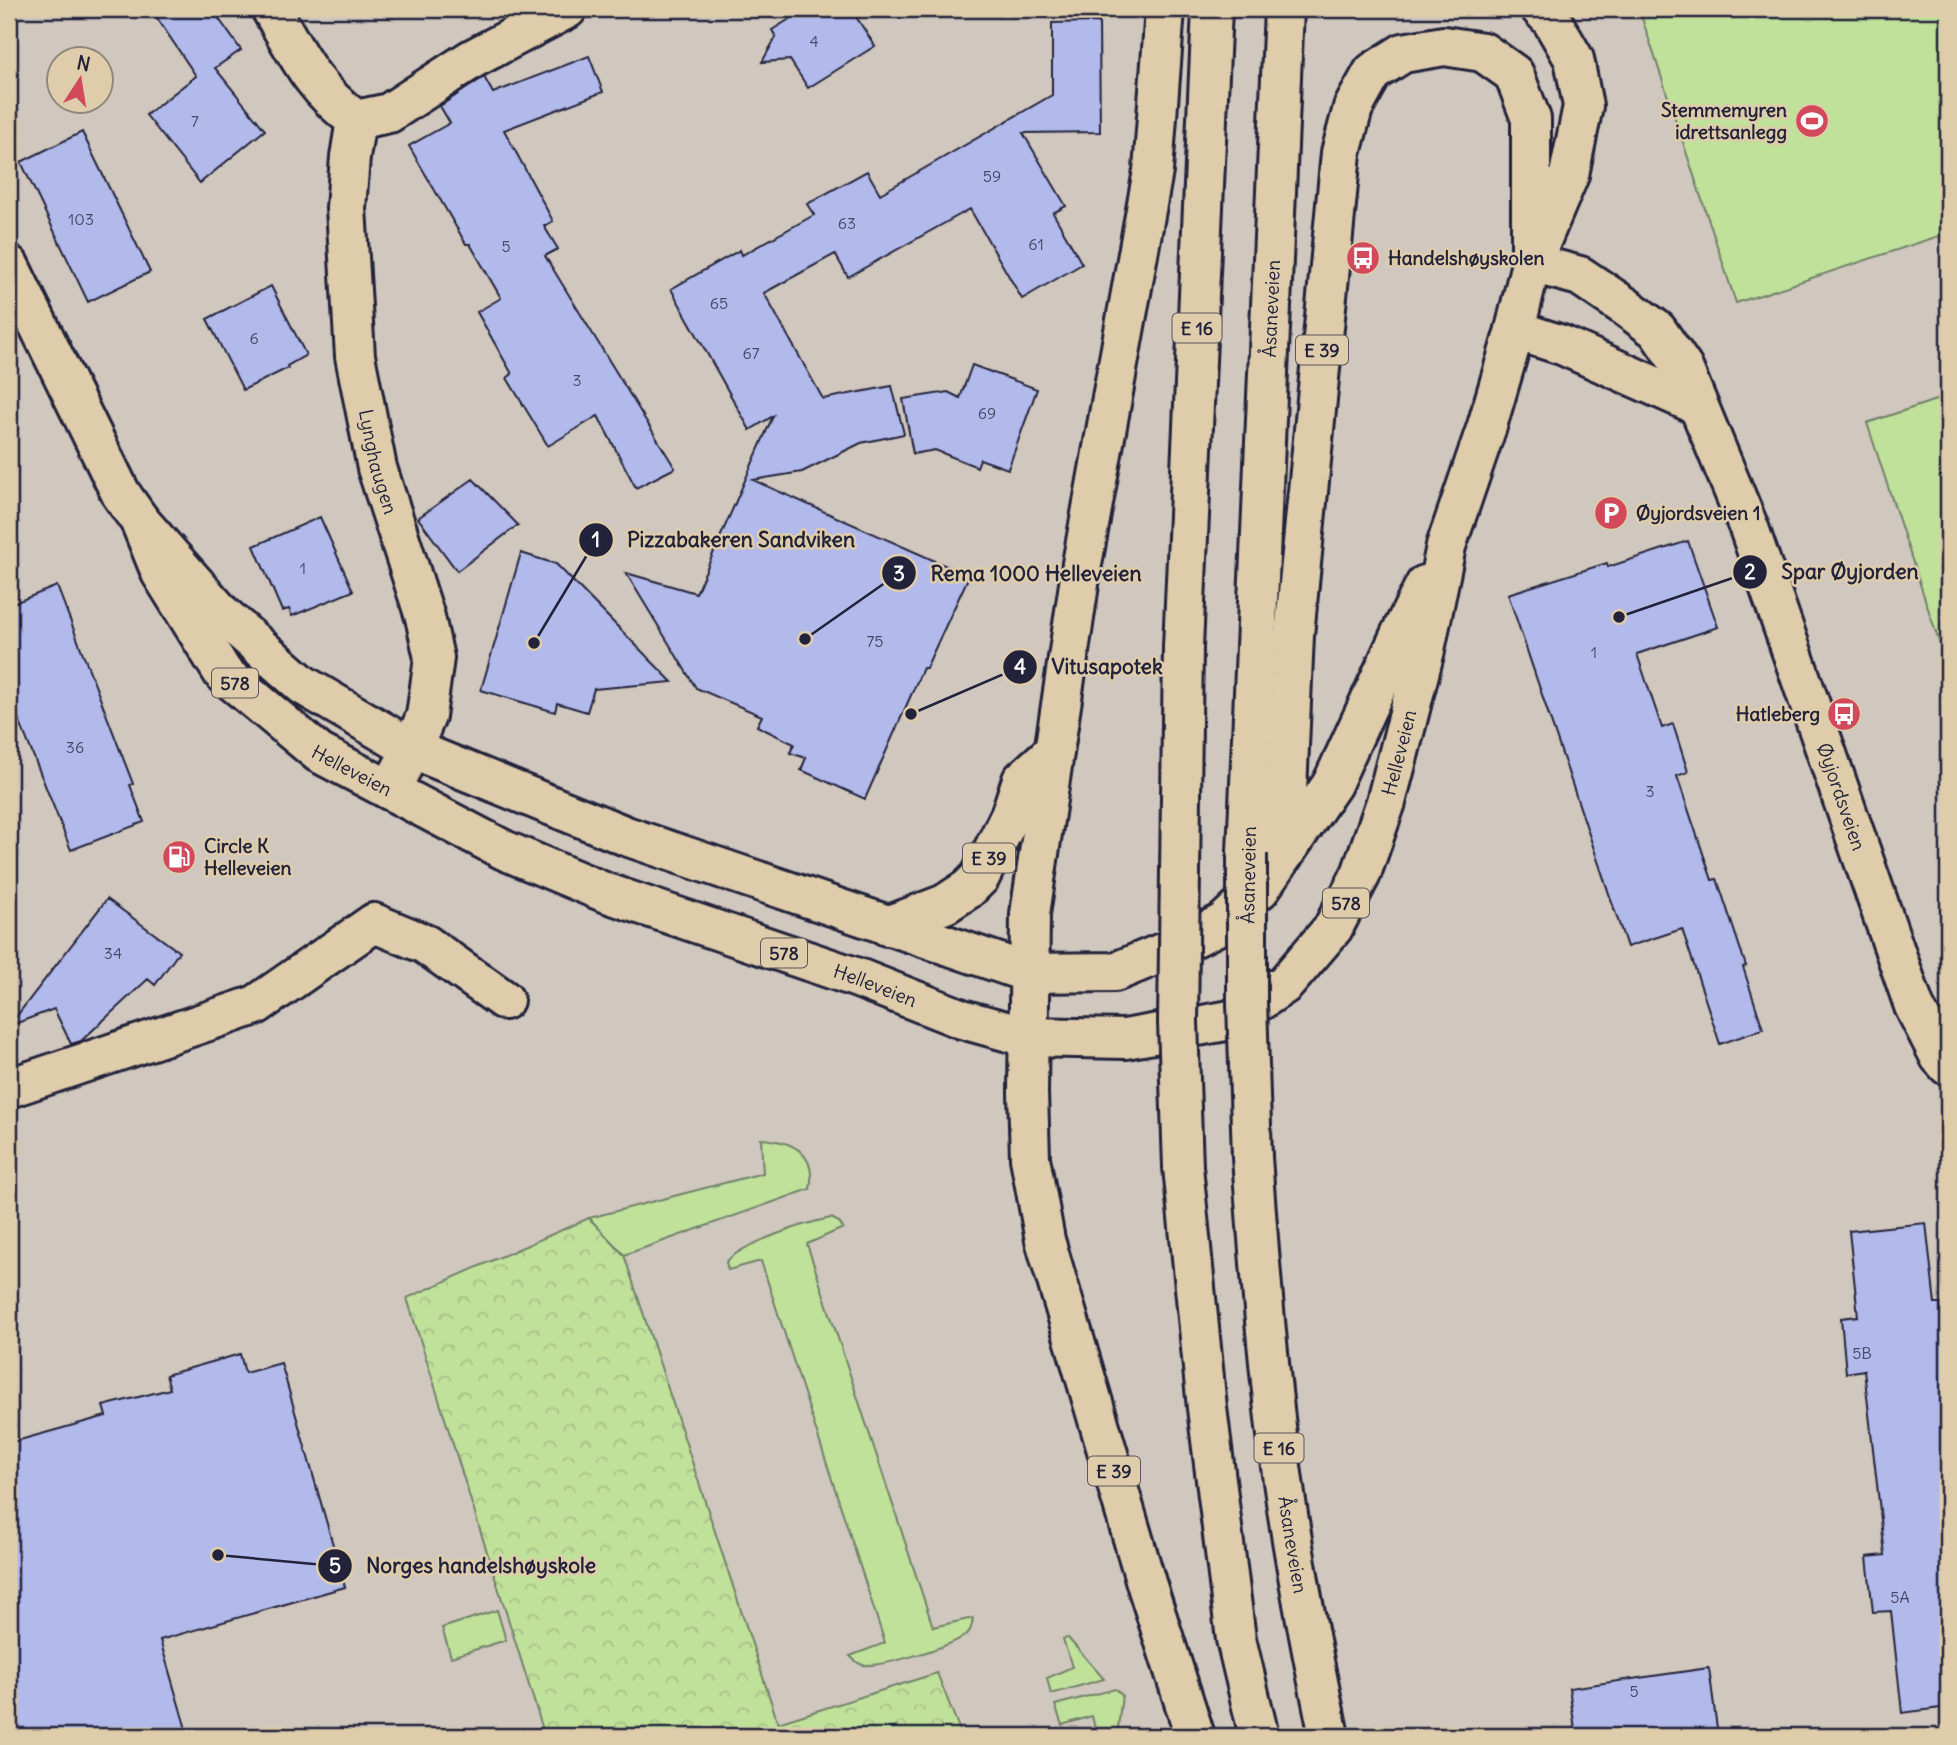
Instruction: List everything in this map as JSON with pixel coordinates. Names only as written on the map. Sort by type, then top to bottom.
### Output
[{"type":"main road","points":[[271,9],[312,79],[333,103],[356,120],[389,113],[472,58],[567,9]]},
{"type":"main road","name":"E 39","points":[[1165,9],[1153,171],[1082,564],[1030,914],[1027,1037],[1030,1158],[1045,1240],[1147,1586],[1195,1736]]},
{"type":"main road","name":"E 16","points":[[1212,9],[1183,647],[1178,1021],[1183,1167],[1207,1408],[1236,1639],[1259,1736]]},
{"type":"main road","name":"Åsaneveien","points":[[1284,9],[1255,631],[1247,854],[1247,1003],[1252,1157],[1262,1302],[1280,1460],[1305,1619],[1329,1736]]},
{"type":"main road","points":[[1531,263],[1569,175],[1583,106],[1574,59],[1551,19],[1541,9]]},
{"type":"main road","name":"E 39","points":[[1247,854],[1287,790],[1294,635],[1341,153],[1353,107],[1373,72],[1403,53],[1444,46],[1483,52],[1514,74],[1531,119],[1531,263]]},
{"type":"main road","name":"Lynghaugen","points":[[356,120],[346,208],[355,356],[377,468],[425,617],[434,659],[426,716],[390,790]]},
{"type":"main road","name":"Helleveien","points":[[140,521],[161,573],[223,673],[319,752],[504,850],[604,892],[858,978],[962,1019],[1027,1037],[1125,1039],[1231,1020],[1284,985],[1333,928],[1361,874],[1386,802],[1425,650],[1446,546],[1515,330],[1531,263]]},
{"type":"main road","name":"Øyjordsveien","points":[[1531,263],[1580,276],[1657,330],[1683,368],[1748,528],[1914,1006],[1940,1057],[1948,1066]]},
{"type":"main road","name":"Helleveien","points":[[9,265],[121,494],[140,521],[222,614],[303,685],[412,749],[626,836],[1029,973],[1115,972],[1169,950],[1223,923],[1260,889],[1332,784],[1401,633],[1446,546]]},
{"type":"main road","points":[[1515,330],[1562,345],[1697,405]]},
{"type":"main road","name":"E 39","points":[[887,926],[945,904],[968,889],[980,877],[1010,816],[1022,780],[1054,751]]},
{"type":"main road","points":[[9,1088],[256,1005],[374,923],[425,944],[505,1000]]},
{"type":"green space","name":"Stemmemyren idrettsanlegg","points":[[1639,9],[1948,9],[1948,233],[1736,303]]},
{"type":"green space","points":[[1948,396],[1948,669],[1867,423]]},
{"type":"green space","points":[[761,1139],[783,1142],[806,1157],[810,1166],[810,1189],[624,1255],[589,1218],[763,1173]]},
{"type":"green space","points":[[589,1218],[624,1255],[778,1723],[937,1673],[962,1736],[545,1736],[407,1298]]},
{"type":"green space","points":[[831,1218],[843,1228],[807,1244],[933,1627],[973,1618],[968,1633],[949,1644],[918,1655],[872,1665],[856,1662],[850,1656],[885,1643],[761,1261],[728,1270],[726,1262],[760,1241]]},
{"type":"green space","points":[[497,1610],[506,1640],[451,1657],[442,1628]]},
{"type":"green space","points":[[1068,1638],[1104,1679],[1051,1694],[1047,1678],[1072,1667],[1063,1639]]},
{"type":"green space","points":[[1115,1689],[1122,1695],[1117,1736],[1097,1736],[1092,1716],[1062,1725],[1055,1705]]},
{"type":"building","points":[[151,9],[212,9],[241,50],[215,68],[265,130],[200,183],[146,115],[196,76]]},
{"type":"building","points":[[806,9],[851,9],[875,46],[808,88],[790,60],[762,62],[776,37],[772,30]]},
{"type":"building","points":[[1099,22],[1100,132],[1023,133],[1066,206],[1053,213],[1082,264],[1022,299],[970,209],[848,277],[835,254],[764,293],[823,399],[892,386],[904,434],[861,443],[802,472],[753,480],[969,576],[926,668],[923,668],[865,799],[801,770],[806,758],[790,753],[794,744],[757,726],[762,716],[696,688],[626,573],[696,593],[773,416],[750,430],[671,289],[740,250],[742,255],[814,215],[807,204],[867,171],[880,194],[1052,95],[1052,23]]},
{"type":"building","points":[[589,56],[603,92],[504,130],[553,221],[544,226],[558,249],[545,256],[675,468],[636,488],[598,416],[548,446],[507,378],[512,374],[477,312],[501,298],[409,146],[450,123],[440,106],[484,77],[493,93]]},
{"type":"building","points":[[82,132],[150,272],[88,302],[21,162]]},
{"type":"building","points":[[271,286],[306,355],[287,366],[288,368],[243,390],[207,319]]},
{"type":"building","points":[[972,365],[1037,389],[1008,469],[980,459],[977,467],[935,450],[913,454],[903,399],[948,392],[960,398]]},
{"type":"building","points":[[473,479],[518,525],[457,571],[418,518]]},
{"type":"building","points":[[320,517],[353,591],[292,616],[289,609],[282,611],[254,546]]},
{"type":"building","points":[[1688,541],[1718,627],[1637,654],[1662,728],[1673,724],[1688,772],[1677,776],[1712,880],[1717,879],[1746,966],[1743,967],[1763,1029],[1720,1044],[1682,929],[1627,947],[1508,594],[1607,563],[1608,567]]},
{"type":"building","points":[[521,553],[556,564],[672,682],[594,689],[587,712],[557,703],[555,712],[481,690]]},
{"type":"building","points":[[57,586],[133,784],[130,785],[144,822],[71,850],[9,695],[9,605]]},
{"type":"building","points":[[107,899],[179,952],[155,985],[148,979],[81,1041],[71,1044],[54,1009],[9,1026]]},
{"type":"building","points":[[1926,1223],[1935,1304],[1941,1304],[1948,1371],[1948,1707],[1902,1713],[1891,1611],[1873,1612],[1867,1557],[1885,1555],[1864,1370],[1846,1373],[1841,1318],[1858,1316],[1849,1231]]},
{"type":"building","points":[[240,1354],[245,1373],[281,1363],[345,1587],[160,1640],[188,1736],[9,1736],[9,1443],[106,1416],[103,1406],[170,1389],[166,1375]]},
{"type":"building","points":[[1709,1668],[1718,1736],[1576,1736],[1569,1688]]},
{"type":"place","name":"Stemmemyren idrettsanlegg","points":[[1812,121]]},
{"type":"place","name":"Handelshøyskolen","points":[[1363,258]]},
{"type":"place","name":"Øyjordsveien 1","points":[[1611,513]]},
{"type":"place","name":"Spar Øyjorden","points":[[1619,617]]},
{"type":"place","name":"Rema 1000 Helleveien","points":[[805,639]]},
{"type":"place","name":"Pizzabakeren Sandviken","points":[[534,643]]},
{"type":"place","name":"Vitusapotek","points":[[911,714]]},
{"type":"place","name":"Hatleberg","points":[[1844,714]]},
{"type":"place","name":"Circle K Helleveien","points":[[179,857]]},
{"type":"place","name":"Norges handelshøyskole","points":[[218,1555]]}]
